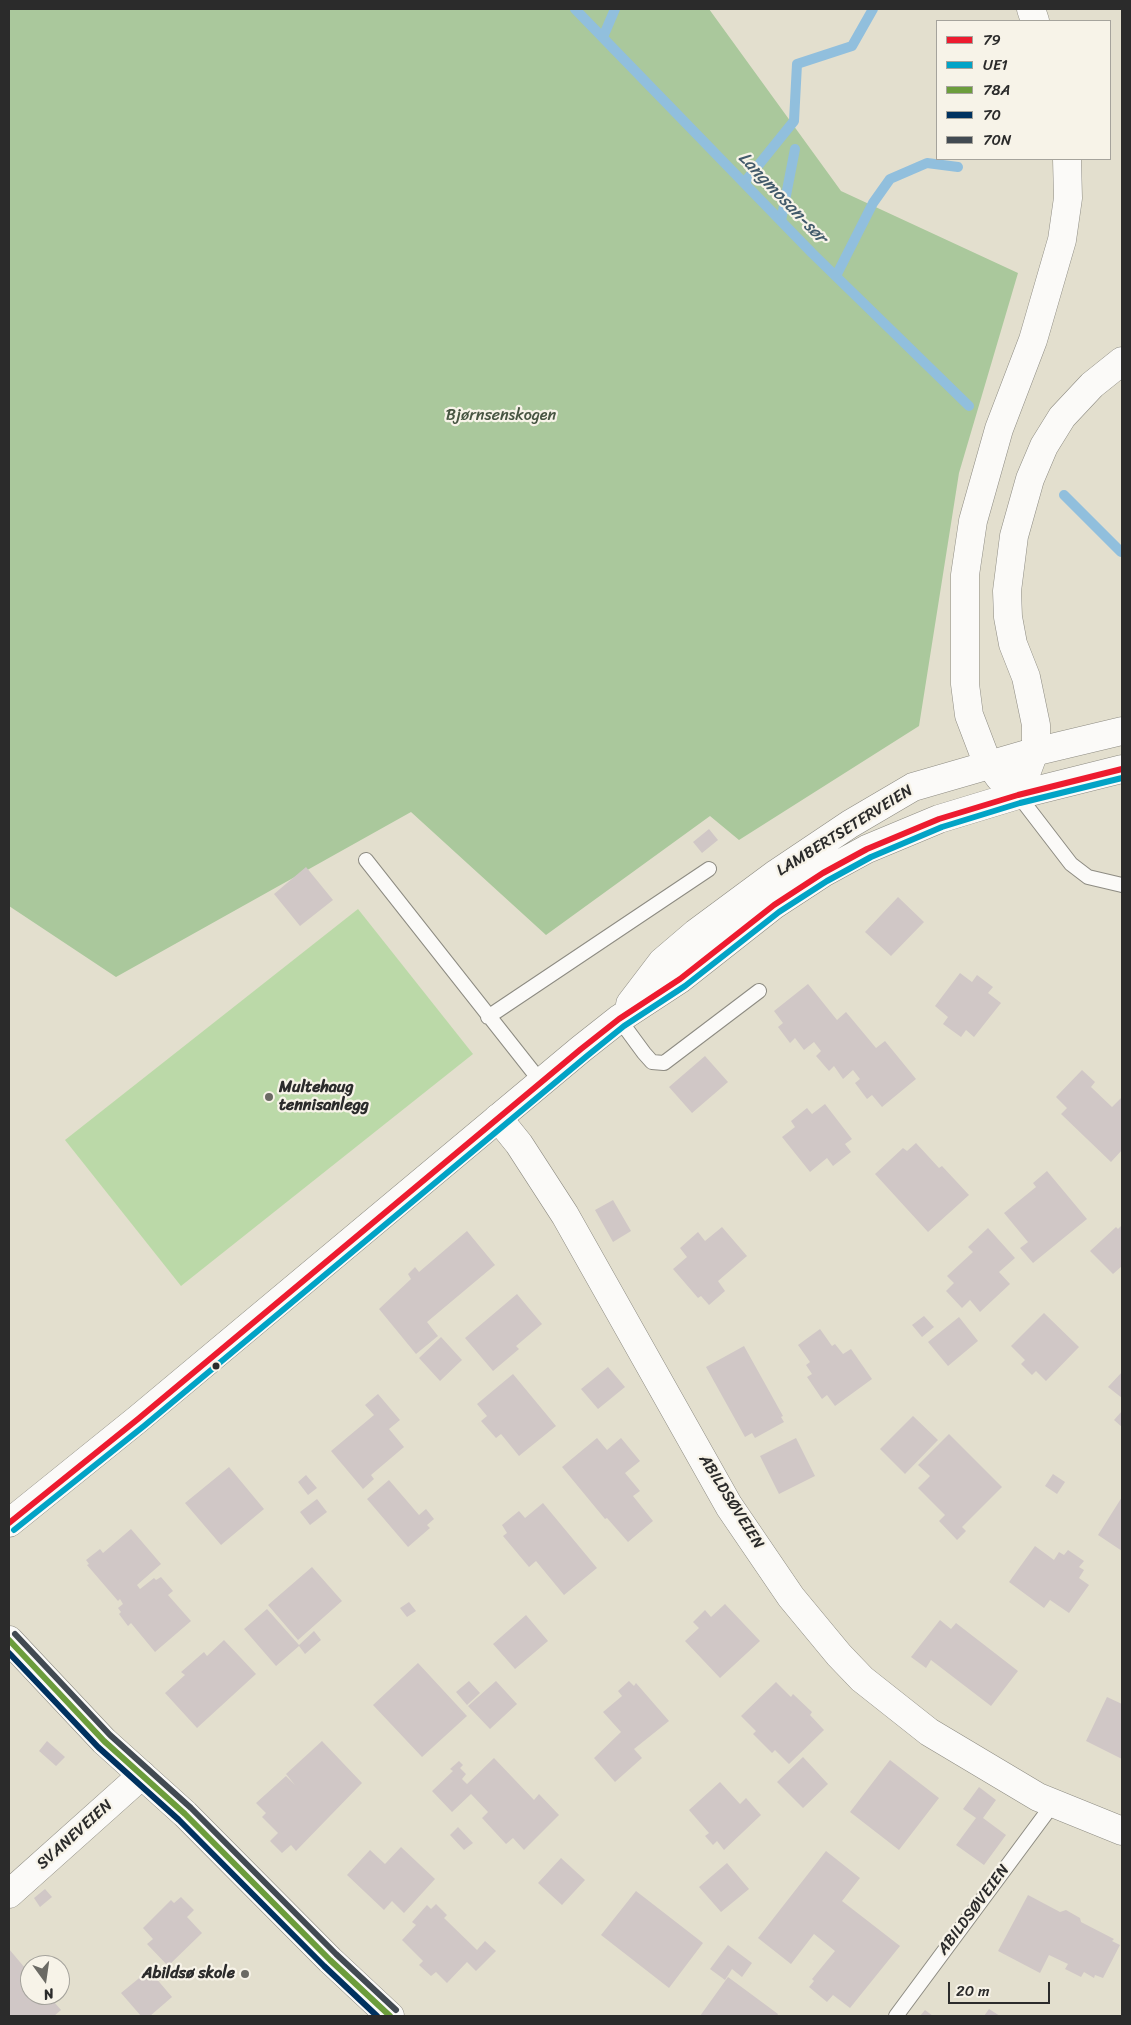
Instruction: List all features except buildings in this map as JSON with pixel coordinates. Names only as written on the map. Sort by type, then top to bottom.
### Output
[{"type":"main road","points":[[1066,160],[1068,198],[1062,240],[1034,340],[999,429],[973,521],[965,575],[966,692],[970,716],[990,765],[999,778],[1018,795],[1034,752],[1036,725],[1026,677],[1013,644],[1008,617],[1007,592],[1014,536],[1030,478],[1044,446],[1062,417],[1092,385],[1122,361]]},
{"type":"main road","name":"LAMBERTSETERVEIEN","points":[[618,1020],[662,962],[768,878],[850,824],[912,787],[1034,752],[1122,731]]},
{"type":"main road","name":"LAMBERTSETERVEIEN","points":[[9,1522],[153,1406],[541,1082],[618,1020],[680,979],[774,905],[823,872],[867,849],[939,819],[1018,795],[1122,769]]},
{"type":"main road","name":"ABILDSØVEIEN","points":[[498,1118],[519,1144],[565,1215],[729,1506],[791,1597],[845,1661],[862,1679],[929,1732],[1053,1804],[1122,1831]]},
{"type":"main road","points":[[9,1640],[104,1741],[185,1814],[323,1953],[390,2016]]},
{"type":"main road","name":"SVANEVEIEN","points":[[9,1894],[142,1776]]},
{"type":"lane","points":[[1018,795],[1071,864],[1088,877],[1122,885]]},
{"type":"lane","points":[[366,860],[541,1082]]},
{"type":"lane","points":[[488,1017],[709,869]]},
{"type":"lane","points":[[618,1020],[652,1062],[664,1064],[759,991]]},
{"type":"lane","name":"ABILDSØVEIEN","points":[[896,2016],[1053,1804]]},
{"type":"green space","name":"Bjørnsenskogen","points":[[9,9],[709,9],[841,191],[1018,273],[959,473],[919,726],[739,840],[710,816],[546,935],[411,812],[116,977],[9,906]]},
{"type":"green space","name":"Multehaug tennisanlegg","points":[[358,909],[473,1054],[181,1286],[65,1140]]},
{"type":"waterway","name":"Langmosan-sør","points":[[575,9],[812,253],[969,406]]},
{"type":"waterway","points":[[603,37],[615,9]]},
{"type":"waterway","points":[[744,183],[794,121],[797,64],[852,46],[873,9]]},
{"type":"waterway","points":[[781,221],[795,149]]},
{"type":"waterway","points":[[836,276],[873,203],[890,179],[927,163],[958,167]]},
{"type":"waterway","name":"Langmosan-sør","points":[[1064,495],[1121,552]]},
{"type":"transit line","name":"79","points":[[9,1523],[138,1419],[581,1049],[619,1019],[680,979],[774,905],[823,873],[867,849],[939,819],[1018,795],[1122,769]]},
{"type":"transit line","name":"UE1","points":[[14,1530],[144,1426],[624,1026],[685,986],[779,912],[827,881],[871,857],[942,827],[1020,803],[1122,778]]},
{"type":"transit line","name":"70N","points":[[15,1634],[110,1735],[191,1808],[336,1954],[396,2010]]},
{"type":"transit line","name":"78A","points":[[9,1640],[104,1741],[185,1814],[330,1960],[390,2016]]},
{"type":"transit line","name":"70","points":[[9,1653],[98,1747],[179,1820],[324,1966],[377,2016]]},
{"type":"place","name":"Multehaug tennisanlegg","points":[[269,1097]]},
{"type":"place","name":"Abildsø skole","points":[[245,1974]]}]
